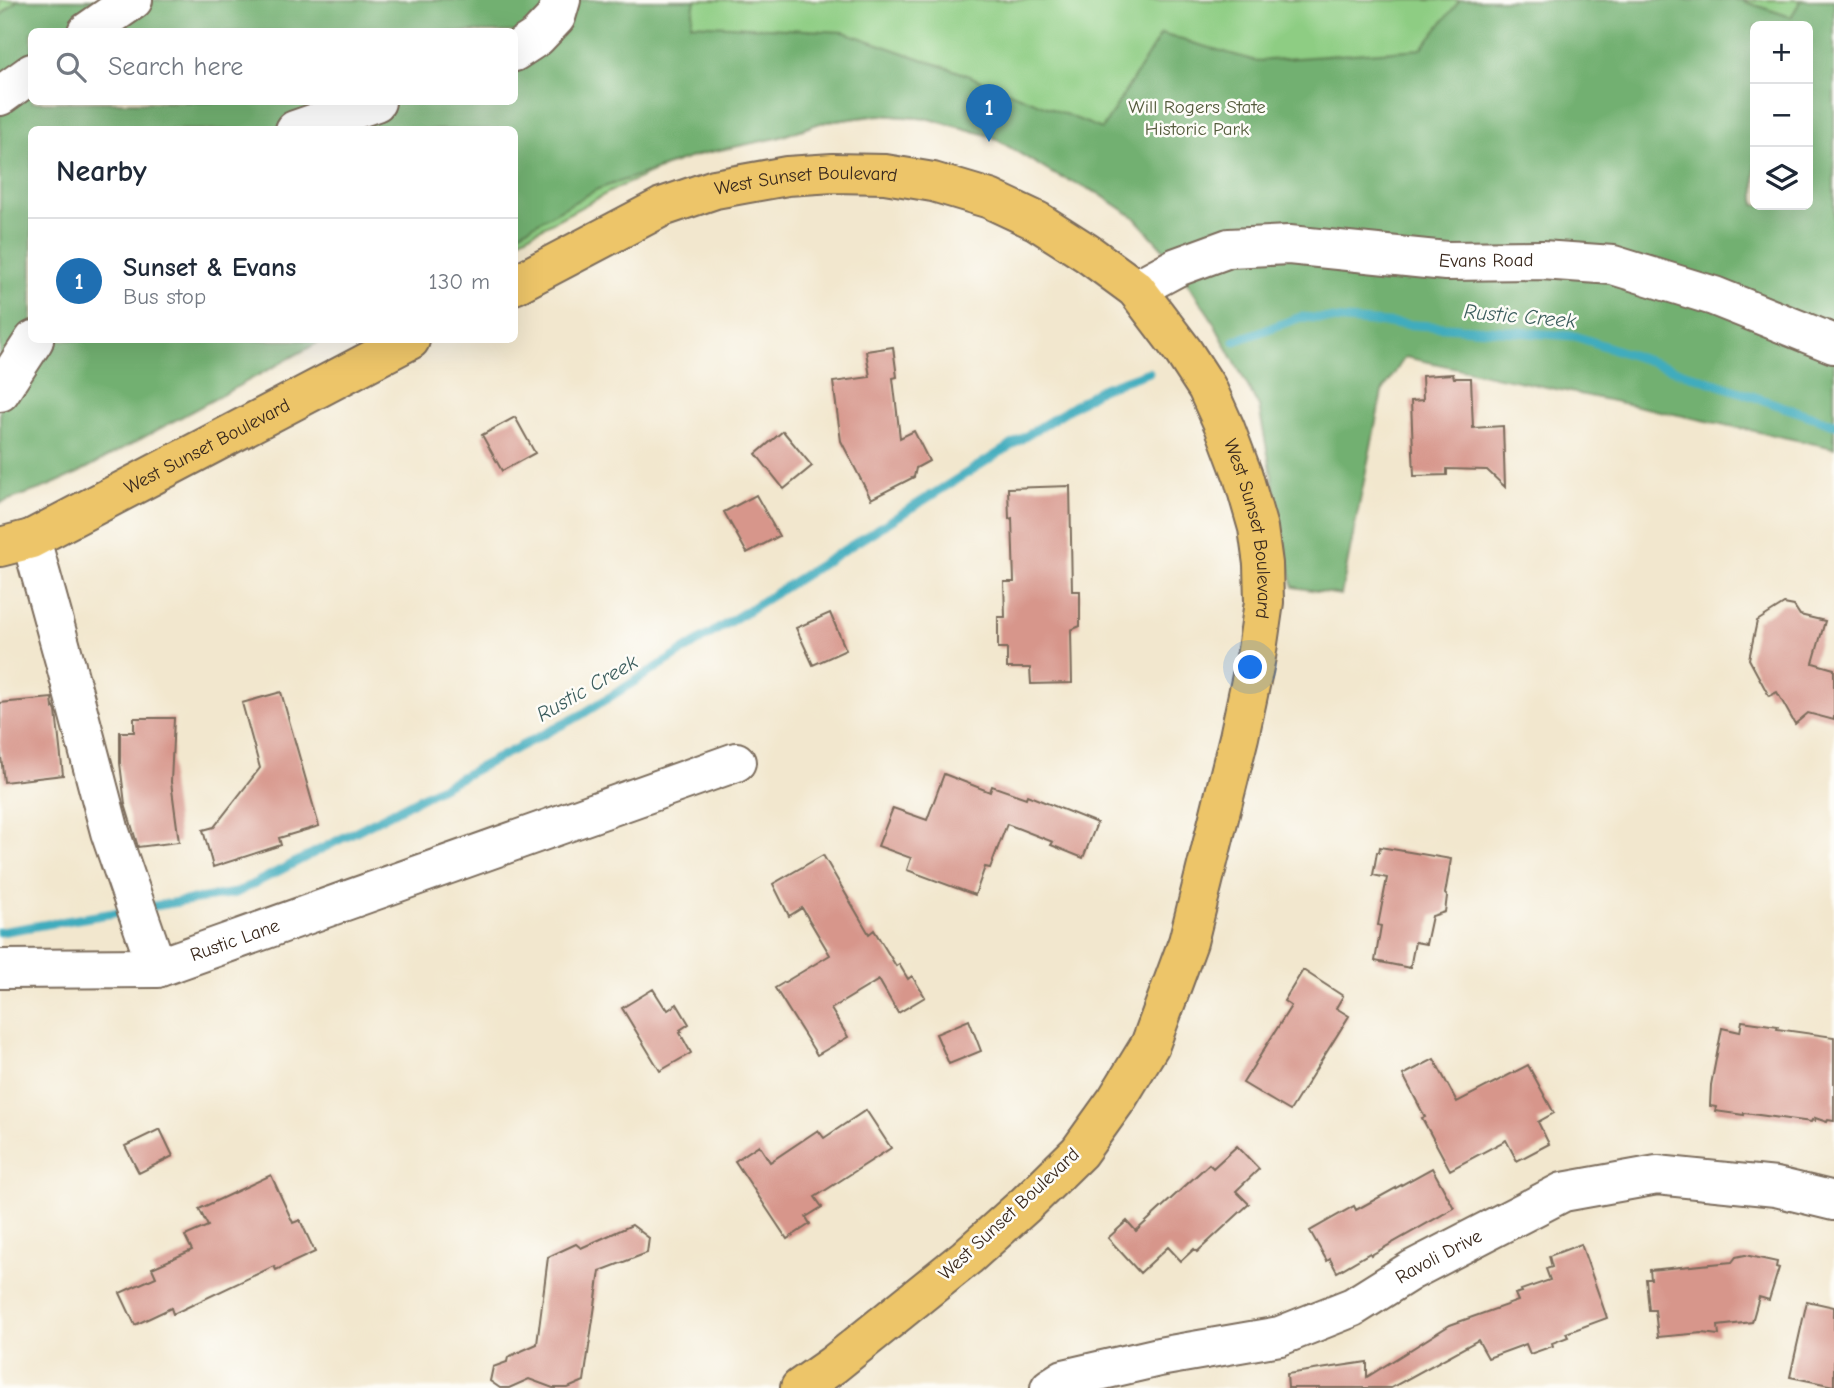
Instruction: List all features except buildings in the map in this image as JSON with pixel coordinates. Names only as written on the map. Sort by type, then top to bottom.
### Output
[{"type":"main road","name":"West Sunset Boulevard","points":[[518,283],[662,207],[715,190],[787,176],[885,174],[933,182],[990,199],[1037,221],[1136,289],[1207,388],[1247,489],[1258,528],[1264,602],[1255,657],[1188,942],[1150,1045],[1117,1099],[1079,1152],[1025,1205],[967,1257],[800,1388]]},
{"type":"main road","name":"West Sunset Boulevard","points":[[15,543],[405,343]]},
{"type":"street","points":[[93,28],[133,0]]},
{"type":"street","points":[[518,49],[537,37],[556,17],[561,0]]},
{"type":"street","points":[[0,96],[28,76]]},
{"type":"street","points":[[307,126],[367,105]]},
{"type":"street","name":"Evans Road","points":[[1136,289],[1177,267],[1230,248],[1289,245],[1446,261],[1542,260],[1613,265],[1714,296],[1834,344]]},
{"type":"street","points":[[0,392],[32,343]]},
{"type":"street","points":[[15,543],[65,662],[110,832],[157,968]]},
{"type":"street","name":"Rustic Lane","points":[[0,969],[157,968],[736,762]]},
{"type":"street","name":"Ravoli Drive","points":[[1050,1388],[1064,1379],[1159,1357],[1280,1336],[1353,1307],[1412,1270],[1563,1192],[1657,1175],[1776,1187],[1834,1201]]},
{"type":"green space","name":"Will Rogers State Historic Park","points":[[0,0],[1834,0],[1834,298],[1167,253],[1134,217],[1098,193],[1052,173],[991,136],[930,119],[880,115],[820,123],[777,138],[746,143],[673,163],[617,188],[518,240],[518,126],[514,126],[514,105],[518,105],[518,28],[28,28],[28,105],[0,135]]},
{"type":"green space","name":"Will Rogers State Historic Park","points":[[18,0],[695,0],[691,24],[844,32],[962,73],[1102,129],[1161,34],[1256,61],[1421,49],[1460,0],[1740,0],[1791,17],[1801,0],[1834,0],[1834,448],[1405,357],[1382,392],[1341,595],[1293,587],[1259,407],[1210,316],[1167,253],[1134,217],[1098,193],[1052,173],[991,136],[930,119],[880,115],[820,123],[777,138],[701,154],[598,189],[518,233],[518,126],[28,126],[28,343],[317,343],[78,473],[0,503],[0,16]]},
{"type":"waterway","name":"Rustic Creek","points":[[1235,341],[1301,317],[1575,336],[1834,424]]},
{"type":"waterway","name":"Rustic Creek","points":[[147,907],[236,893],[581,715],[1101,389],[1149,372]]},
{"type":"waterway","name":"Rustic Creek","points":[[0,932],[126,911]]},
{"type":"place","name":"Sunset & Evans","points":[[989,142]]}]
